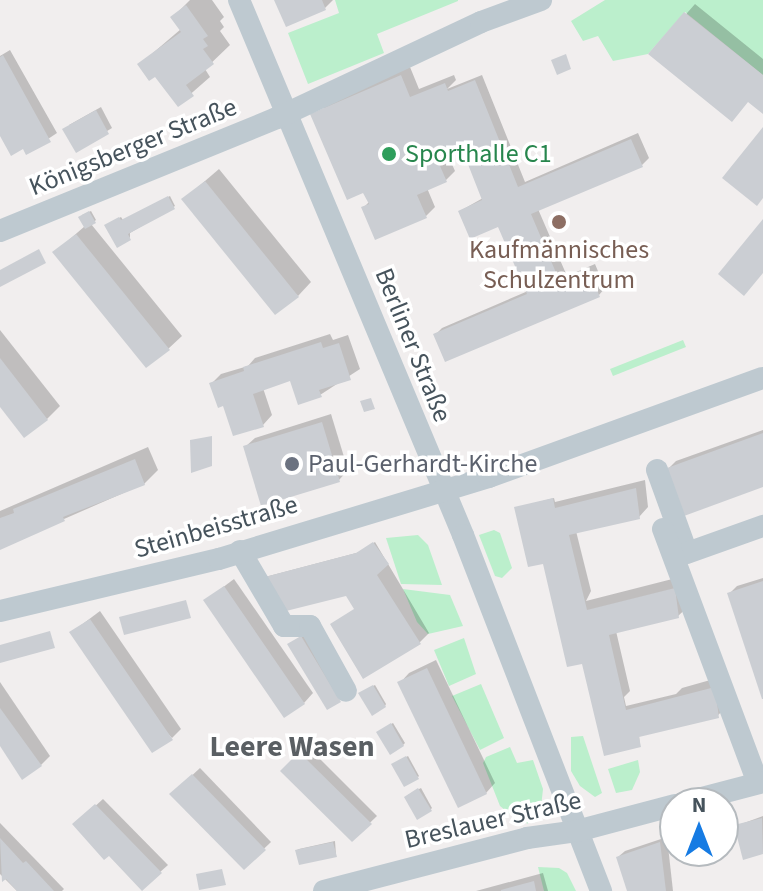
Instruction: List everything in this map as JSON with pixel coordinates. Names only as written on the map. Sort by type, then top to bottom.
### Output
[{"type":"street","name":"Berliner Straße","points":[[239,0],[443,490],[601,891]]},
{"type":"street","name":"Königsberger Straße","points":[[0,231],[287,114],[481,22],[541,0]]},
{"type":"street","name":"Steinbeisstraße","points":[[0,611],[170,571],[489,477],[763,378]]},
{"type":"street","points":[[657,470],[687,553],[763,526]]},
{"type":"street","points":[[663,529],[760,782],[739,788]]},
{"type":"street","points":[[240,551],[284,626],[310,626],[346,691]]},
{"type":"street","name":"Breslauer Straße","points":[[324,891],[527,838],[577,831],[659,809]]},
{"type":"green space","points":[[335,0],[458,1],[377,34],[384,53],[308,84],[288,33],[339,13]]},
{"type":"green space","points":[[605,0],[763,0],[763,75],[685,12],[648,54],[613,61],[598,36],[583,41],[571,21]]},
{"type":"green space","points":[[683,340],[686,347],[613,376],[610,369]]},
{"type":"green space","points":[[494,530],[500,533],[512,568],[502,578],[495,576],[479,535]]},
{"type":"green space","points":[[418,535],[428,545],[442,585],[401,584],[386,538]]},
{"type":"green space","points":[[403,589],[450,595],[463,626],[428,634],[417,622]]},
{"type":"green space","points":[[464,638],[476,674],[449,686],[434,650]]},
{"type":"green space","points":[[481,684],[504,738],[480,750],[452,696]]},
{"type":"green space","points":[[583,736],[602,793],[595,797],[580,786],[571,771],[571,737]]},
{"type":"green space","points":[[510,747],[517,763],[533,760],[543,789],[541,807],[527,824],[525,814],[515,818],[500,806],[483,763],[486,757]]},
{"type":"green space","points":[[638,760],[640,772],[632,790],[616,793],[608,769]]},
{"type":"green space","points":[[538,867],[559,868],[567,873],[576,891],[544,891]]},
{"type":"building","points":[[274,0],[322,0],[326,10],[286,27]]},
{"type":"building","points":[[186,5],[208,36],[203,39],[208,46],[203,49],[214,64],[186,85],[194,96],[178,107],[155,77],[149,81],[137,64],[181,32],[170,17]]},
{"type":"building","points":[[684,12],[763,75],[763,114],[748,102],[732,122],[648,54]]},
{"type":"building","points":[[566,54],[571,69],[557,75],[551,60]]},
{"type":"building","points":[[3,55],[51,142],[26,155],[23,149],[11,156],[0,136],[0,57]]},
{"type":"building","points":[[401,75],[410,97],[445,83],[448,91],[475,80],[518,187],[631,139],[643,167],[531,214],[560,282],[588,270],[600,297],[445,362],[433,334],[527,294],[498,227],[470,239],[458,211],[482,200],[462,149],[437,159],[447,182],[417,195],[427,218],[375,240],[361,207],[369,204],[363,193],[347,200],[310,114]]},
{"type":"building","points":[[96,110],[109,134],[76,153],[62,129]]},
{"type":"building","points":[[763,127],[763,198],[757,206],[722,178]]},
{"type":"building","points":[[205,181],[299,297],[275,315],[181,199]]},
{"type":"building","points":[[168,196],[175,209],[128,234],[131,240],[117,248],[104,225],[119,217],[121,220]]},
{"type":"building","points":[[89,211],[96,223],[85,229],[78,217]]},
{"type":"building","points":[[763,219],[763,273],[744,296],[718,274]]},
{"type":"building","points":[[76,234],[170,350],[146,368],[52,252]]},
{"type":"building","points":[[39,249],[46,263],[0,287],[0,270]]},
{"type":"building","points":[[321,342],[323,348],[339,343],[351,380],[319,390],[322,397],[298,405],[290,381],[253,394],[264,427],[233,436],[223,406],[218,408],[209,383],[244,371],[243,367]]},
{"type":"building","points":[[0,358],[48,420],[24,438],[0,407]]},
{"type":"building","points":[[371,398],[375,409],[364,412],[360,401]]},
{"type":"building","name":"Paul-Gerhardt-Kirche","points":[[322,422],[340,482],[261,506],[243,446]]},
{"type":"building","points":[[763,433],[763,487],[684,516],[667,468]]},
{"type":"building","points":[[212,436],[212,466],[191,473],[190,440]]},
{"type":"building","points":[[135,459],[145,485],[63,517],[65,521],[0,550],[0,518],[14,513],[13,509]]},
{"type":"building","points":[[636,488],[640,519],[569,535],[587,610],[675,588],[679,618],[609,635],[626,710],[715,687],[719,718],[639,737],[641,747],[604,756],[582,664],[567,667],[543,564],[528,567],[514,507],[553,498],[555,508]]},
{"type":"building","points":[[373,542],[389,564],[377,575],[421,644],[363,679],[330,624],[354,609],[346,596],[282,612],[261,578],[356,553]]},
{"type":"building","points":[[763,581],[763,699],[762,699],[727,593]]},
{"type":"building","points":[[224,586],[305,704],[284,718],[203,600]]},
{"type":"building","points":[[186,600],[191,618],[124,635],[119,617]]},
{"type":"building","points":[[90,619],[173,740],[152,753],[69,632]]},
{"type":"building","points":[[50,631],[55,648],[0,663],[0,645]]},
{"type":"building","points":[[301,636],[341,702],[327,710],[287,644]]},
{"type":"building","points":[[427,668],[487,794],[458,808],[397,682]]},
{"type":"building","points":[[373,685],[386,707],[372,716],[358,693]]},
{"type":"building","points":[[0,708],[42,766],[22,780],[0,746]]},
{"type":"building","points":[[391,723],[404,746],[390,755],[376,732]]},
{"type":"building","points":[[299,752],[372,824],[352,842],[280,771]]},
{"type":"building","points":[[406,756],[419,779],[404,787],[391,764]]},
{"type":"building","points":[[192,774],[266,850],[244,870],[169,794]]},
{"type":"building","points":[[418,788],[432,811],[417,820],[404,797]]},
{"type":"building","points":[[95,804],[162,873],[142,891],[109,856],[104,860],[72,824]]},
{"type":"building","points":[[762,818],[763,854],[743,860],[739,824]]},
{"type":"building","points":[[0,838],[54,891],[17,891],[6,879],[2,882]]},
{"type":"building","points":[[333,842],[337,857],[299,865],[295,850]]},
{"type":"building","points":[[659,842],[659,867],[663,867],[666,891],[627,891],[616,857]]},
{"type":"building","points":[[222,869],[226,885],[199,890],[196,874]]},
{"type":"building","points":[[534,881],[536,891],[501,891],[501,890]]},
{"type":"place","name":"Sporthalle C1","points":[[389,154]]},
{"type":"place","name":"Kaufmännisches Schulzentrum","points":[[559,222]]},
{"type":"place","name":"Paul-Gerhardt-Kirche","points":[[292,464]]},
{"type":"district","name":"Leere Wasen","points":[[292,747]]}]
